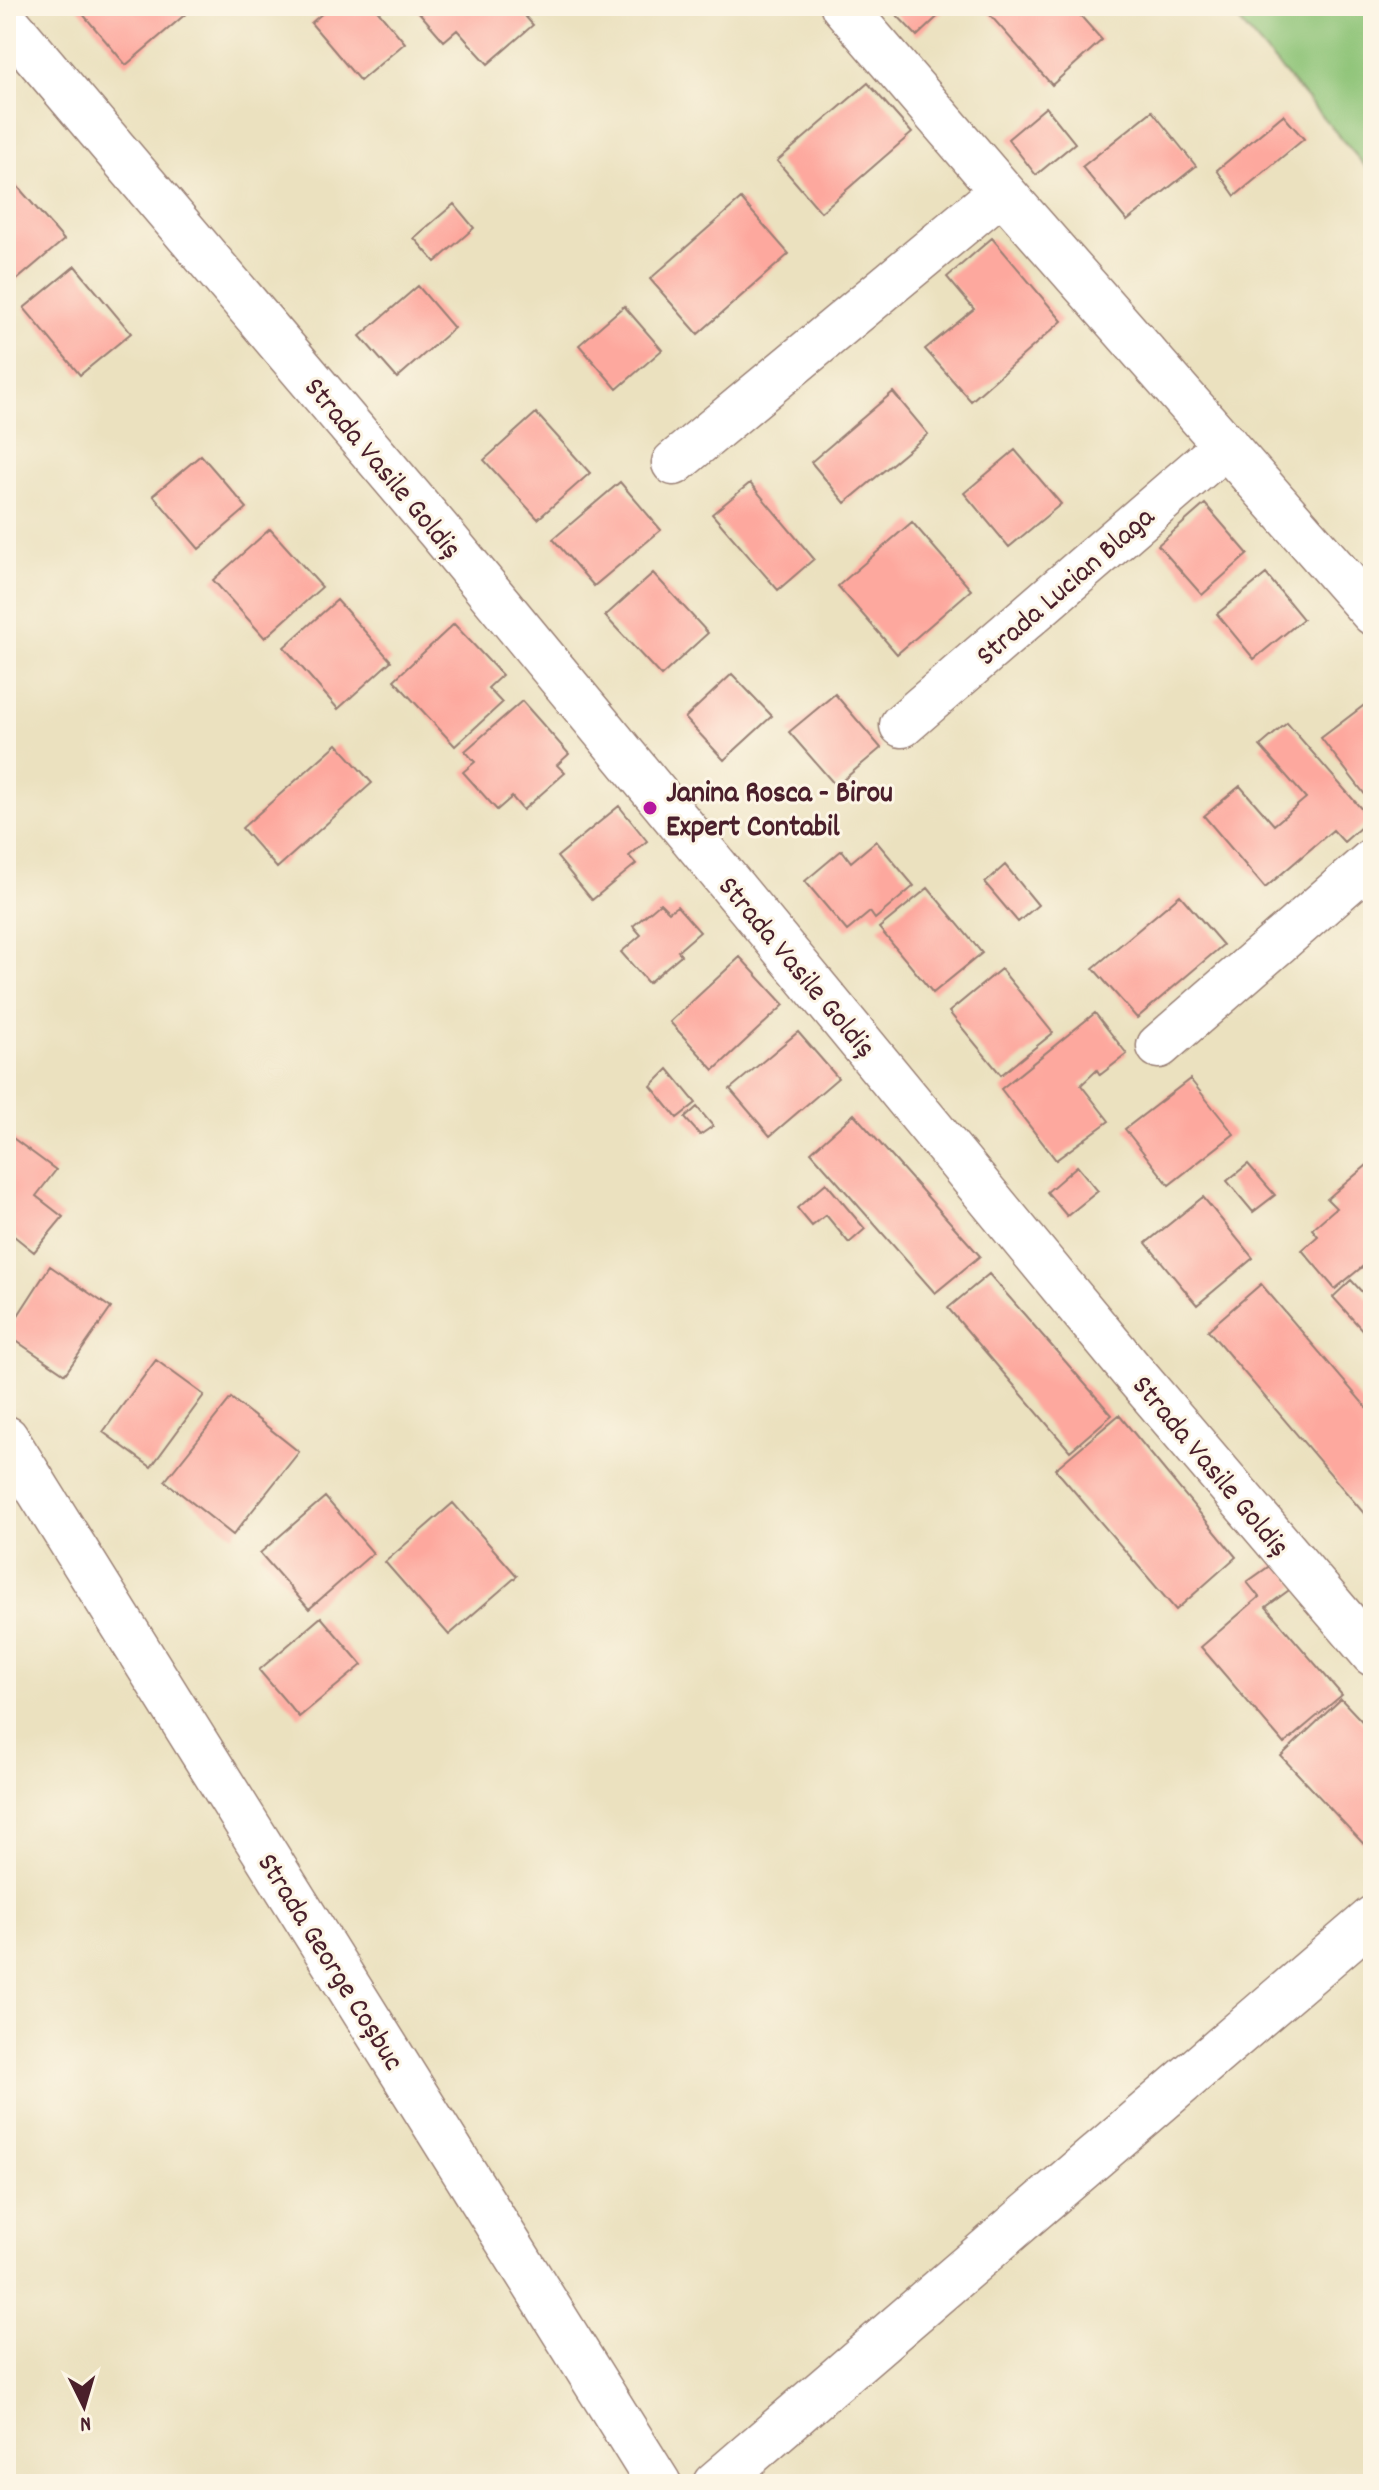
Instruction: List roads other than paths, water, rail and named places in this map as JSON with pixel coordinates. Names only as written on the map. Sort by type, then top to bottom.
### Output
[{"type":"street","points":[[843,6],[1373,613]]},
{"type":"street","name":"Strada Vasile Goldiș","points":[[6,21],[440,532],[1131,1370],[1373,1654]]},
{"type":"street","points":[[674,463],[1002,191]]},
{"type":"street","name":"Strada Lucian Blaga","points":[[902,725],[1226,445]]},
{"type":"street","points":[[1159,1046],[1373,860]]},
{"type":"street","name":"Strada George Coșbuc","points":[[6,1438],[659,2484]]},
{"type":"street","points":[[715,2484],[1373,1918]]},
{"type":"place","name":"Janina Rosca - Birou Expert Contabil","points":[[650,808]]}]
